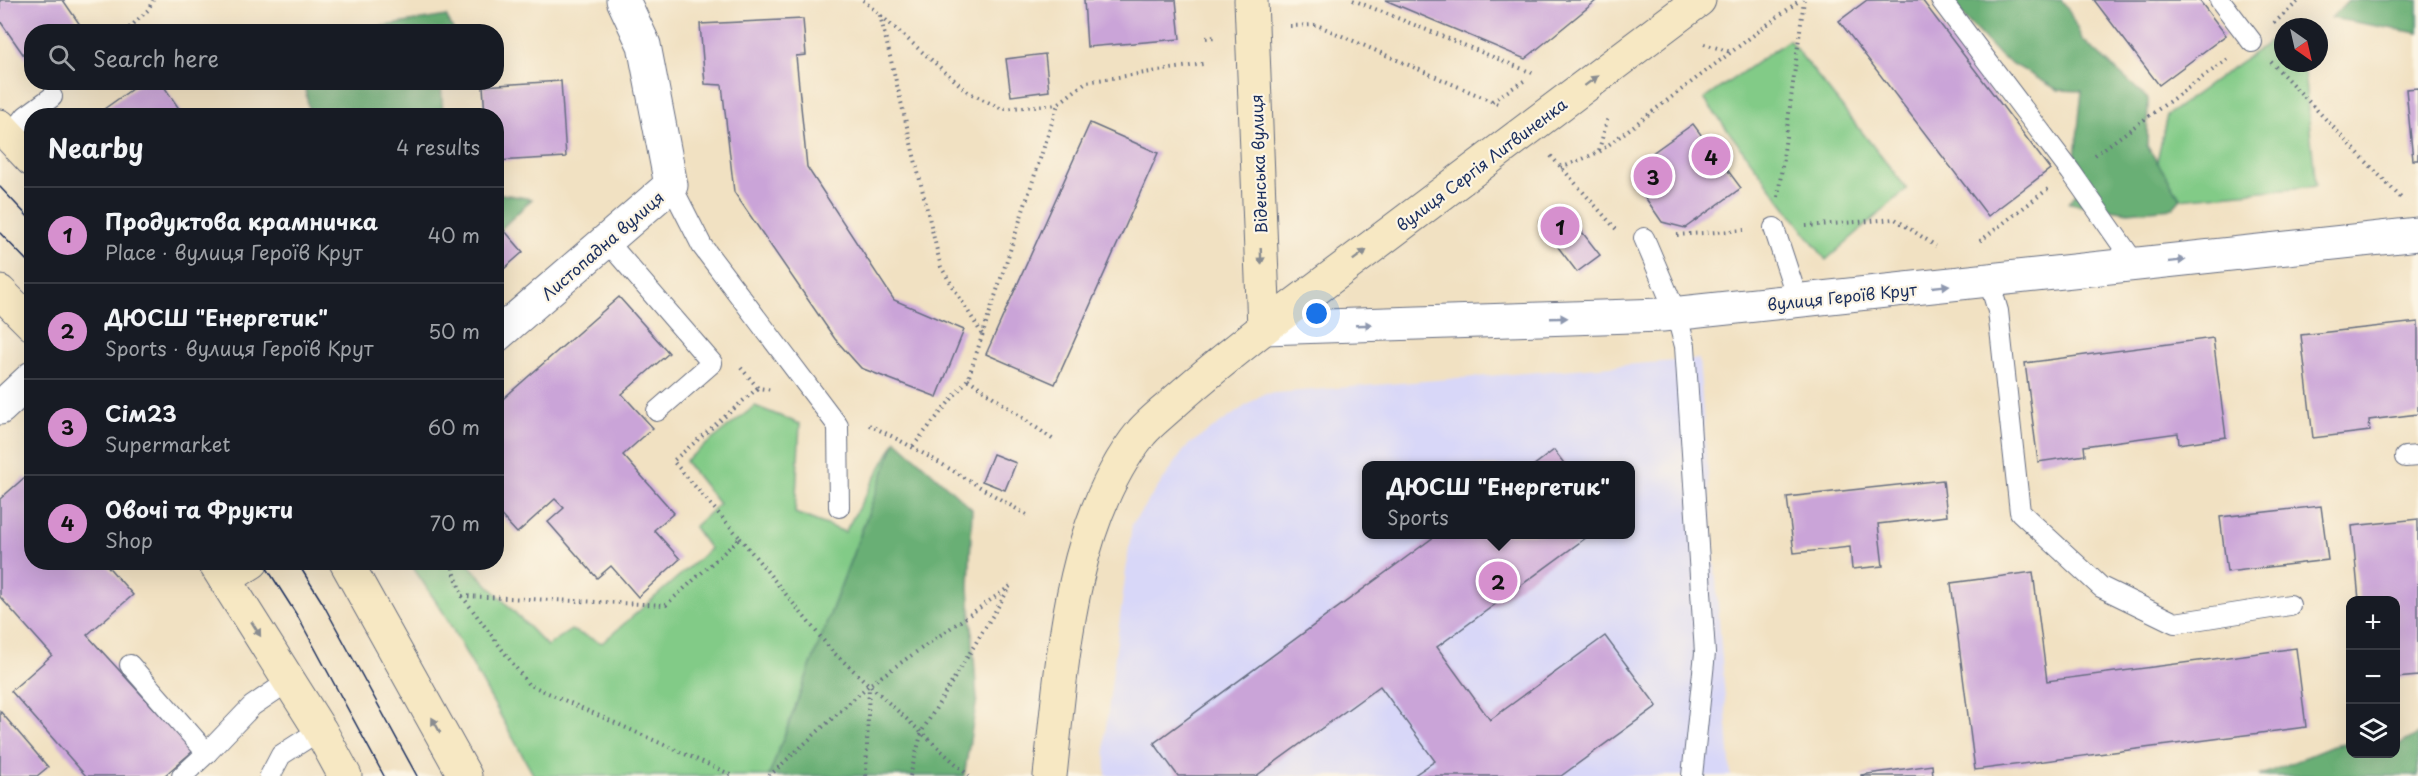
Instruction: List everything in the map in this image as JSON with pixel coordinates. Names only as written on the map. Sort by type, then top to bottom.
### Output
[{"type":"street","name":"Листопадна вулиця","points":[[504,329],[671,185],[644,45],[623,0]]},
{"type":"street","name":"Віденська вулиця","points":[[1251,0],[1264,328]]},
{"type":"street","name":"вулиця Сергія Литвиненка","points":[[1050,776],[1063,654],[1084,549],[1108,483],[1142,432],[1196,381],[1264,328],[1699,0]]},
{"type":"street","name":"вулиця Героїв Крут","points":[[1264,328],[1676,313],[2136,266],[2418,234]]},
{"type":"street","points":[[0,292],[24,316]]},
{"type":"street","points":[[0,408],[24,386]]},
{"type":"street","points":[[231,570],[289,681],[320,730],[345,776]]},
{"type":"street","points":[[350,570],[465,776]]},
{"type":"lane","points":[[1941,0],[2071,171],[2136,266]]},
{"type":"lane","points":[[2220,0],[2252,42]]},
{"type":"lane","points":[[37,108],[52,97]]},
{"type":"lane","points":[[14,141],[24,120]]},
{"type":"lane","points":[[671,185],[702,246],[837,426],[839,507]]},
{"type":"lane","points":[[1774,228],[1798,301]]},
{"type":"lane","points":[[1644,238],[1676,313],[1685,346],[1705,653],[1692,776]]},
{"type":"lane","points":[[606,240],[711,363],[657,411]]},
{"type":"lane","points":[[1989,281],[1998,311],[2020,512],[2101,587],[2175,622],[2290,605]]},
{"type":"lane","points":[[130,665],[207,753]]},
{"type":"lane","points":[[182,776],[252,706],[289,681]]},
{"type":"lane","points":[[270,776],[281,755],[320,730]]},
{"type":"path","points":[[133,24],[148,10],[153,0]]},
{"type":"path","points":[[863,0],[976,97],[1002,110],[1058,105]]},
{"type":"path","points":[[1353,0],[1534,74]]},
{"type":"path","points":[[1561,168],[1599,152],[1802,0]]},
{"type":"path","points":[[1774,228],[1802,0]]},
{"type":"path","points":[[1983,239],[2071,171],[2252,42],[2300,0]]},
{"type":"path","points":[[880,15],[941,267],[982,334]]},
{"type":"path","points":[[1286,26],[1317,25],[1502,106]]},
{"type":"path","points":[[1694,42],[1731,52]]},
{"type":"path","points":[[2252,42],[2402,200]]},
{"type":"path","points":[[913,446],[968,379],[1058,105],[1086,82],[1203,64]]},
{"type":"path","points":[[1599,152],[1609,114]]},
{"type":"path","points":[[1546,150],[1625,239],[1895,219],[1939,248]]},
{"type":"path","points":[[968,379],[1055,441]]},
{"type":"path","points":[[969,776],[832,651],[740,538],[673,461],[758,388],[817,399],[913,446],[948,470],[1028,515]]},
{"type":"path","points":[[462,596],[666,605],[740,538]]},
{"type":"path","points":[[454,570],[462,596],[528,684],[734,776]]},
{"type":"path","points":[[769,776],[869,685],[1012,585],[922,731],[910,776]]},
{"type":"path","points":[[866,776],[869,685]]},
{"type":"shaded area","points":[[1699,359],[1731,776],[1106,776],[1105,734],[1132,524],[1187,446],[1263,394]]},
{"type":"green space","points":[[1948,0],[2061,0],[2067,7],[2082,39],[2148,99],[2147,146],[2181,199],[2173,208],[2128,212],[2069,203],[2085,181],[2075,158],[2082,91],[2058,90],[2001,57]]},
{"type":"green space","points":[[2348,0],[2418,0],[2418,33],[2331,18]]},
{"type":"green space","points":[[446,16],[450,24],[397,24]]},
{"type":"green space","points":[[2274,38],[2274,72],[2304,72],[2316,186],[2148,202],[2167,115]]},
{"type":"green space","points":[[1789,40],[1907,189],[1826,260],[1704,99]]},
{"type":"green space","points":[[305,90],[441,90],[443,108],[309,108]]},
{"type":"green space","points":[[504,194],[532,199],[504,226]]},
{"type":"green space","points":[[755,406],[800,424],[795,513],[845,532],[896,440],[769,776],[534,776],[443,612],[415,570],[474,570],[547,646],[571,630],[602,643],[710,549],[694,527],[719,504],[685,461]]},
{"type":"green space","points":[[896,440],[972,509],[969,588],[977,699],[964,776],[769,776]]},
{"type":"green space","points":[[2418,734],[2418,776],[2259,776],[2333,746],[2346,744],[2346,758],[2400,758],[2400,745]]},
{"type":"building","points":[[0,0],[63,0],[80,24],[24,24],[24,56],[0,21]]},
{"type":"building","points":[[1084,0],[1176,0],[1180,39],[1087,47]]},
{"type":"building","points":[[1385,0],[1597,0],[1525,59]]},
{"type":"building","points":[[1867,0],[1922,0],[2050,169],[1988,216],[1839,21]]},
{"type":"building","points":[[2094,0],[2199,0],[2226,35],[2159,85]]},
{"type":"building","points":[[803,19],[806,55],[796,56],[807,167],[894,300],[964,330],[937,397],[861,368],[835,339],[734,192],[722,85],[705,84],[700,24]]},
{"type":"building","points":[[1045,54],[1049,91],[1011,96],[1006,59]]},
{"type":"building","points":[[561,81],[566,157],[504,161],[504,108],[484,108],[483,90],[504,90],[504,85]]},
{"type":"building","points":[[2418,88],[2418,160],[2413,160],[2406,89]]},
{"type":"building","points":[[131,90],[166,90],[179,108],[105,108]]},
{"type":"building","points":[[1090,123],[1158,153],[1055,384],[986,354]]},
{"type":"building","points":[[1693,124],[1741,188],[1685,228],[1662,222],[1636,184],[1641,161]]},
{"type":"building","points":[[1561,205],[1600,255],[1577,272],[1539,222]]},
{"type":"building","points":[[504,230],[523,252],[504,269]]},
{"type":"building","points":[[619,297],[669,353],[622,394],[653,428],[623,455],[674,513],[654,530],[680,559],[638,597],[611,566],[597,578],[548,522],[564,508],[555,499],[517,533],[504,519],[504,398]]},
{"type":"building","points":[[2418,322],[2418,414],[2369,420],[2370,431],[2313,438],[2301,335]]},
{"type":"building","points":[[2213,338],[2226,437],[2179,444],[2178,433],[2084,446],[2085,455],[2038,462],[2025,363]]},
{"type":"building","points":[[1554,450],[1562,461],[1540,461]]},
{"type":"building","points":[[993,454],[1016,463],[1005,490],[982,481]]},
{"type":"building","points":[[24,478],[24,570],[111,570],[133,595],[87,635],[193,751],[164,776],[86,776],[11,691],[52,655],[0,597],[0,499]]},
{"type":"building","points":[[1943,480],[1947,516],[1878,524],[1883,566],[1852,569],[1850,547],[1794,553],[1787,497]]},
{"type":"building","points":[[2321,506],[2328,560],[2227,572],[2220,517]]},
{"type":"building","points":[[2418,519],[2418,676],[2400,678],[2400,596],[2359,596],[2352,526]]},
{"type":"building","points":[[1431,539],[1584,539],[1437,647],[1490,720],[1605,636],[1657,706],[1561,776],[1413,776],[1435,761],[1380,686],[1256,776],[1178,776],[1154,743]]},
{"type":"building","points":[[2033,572],[2047,681],[2296,648],[2306,727],[1975,770],[1951,583]]},
{"type":"building","points":[[0,711],[48,767],[37,776],[0,776]]},
{"type":"building","points":[[1932,765],[1933,776],[1861,776],[1861,775]]},
{"type":"tram line","points":[[0,187],[24,212]]},
{"type":"tram line","points":[[0,233],[24,258]]},
{"type":"tram line","points":[[268,570],[298,617],[384,776]]},
{"type":"tram line","points":[[302,570],[322,602],[417,776]]},
{"type":"place","name":"Овочі та Фрукти","points":[[1711,156]]},
{"type":"place","name":"Сім23","points":[[1653,176]]},
{"type":"place","name":"Продуктова крамничка","points":[[1560,226]]},
{"type":"place","name":"ДЮСШ \"Енергетик\"","points":[[1498,581]]}]
